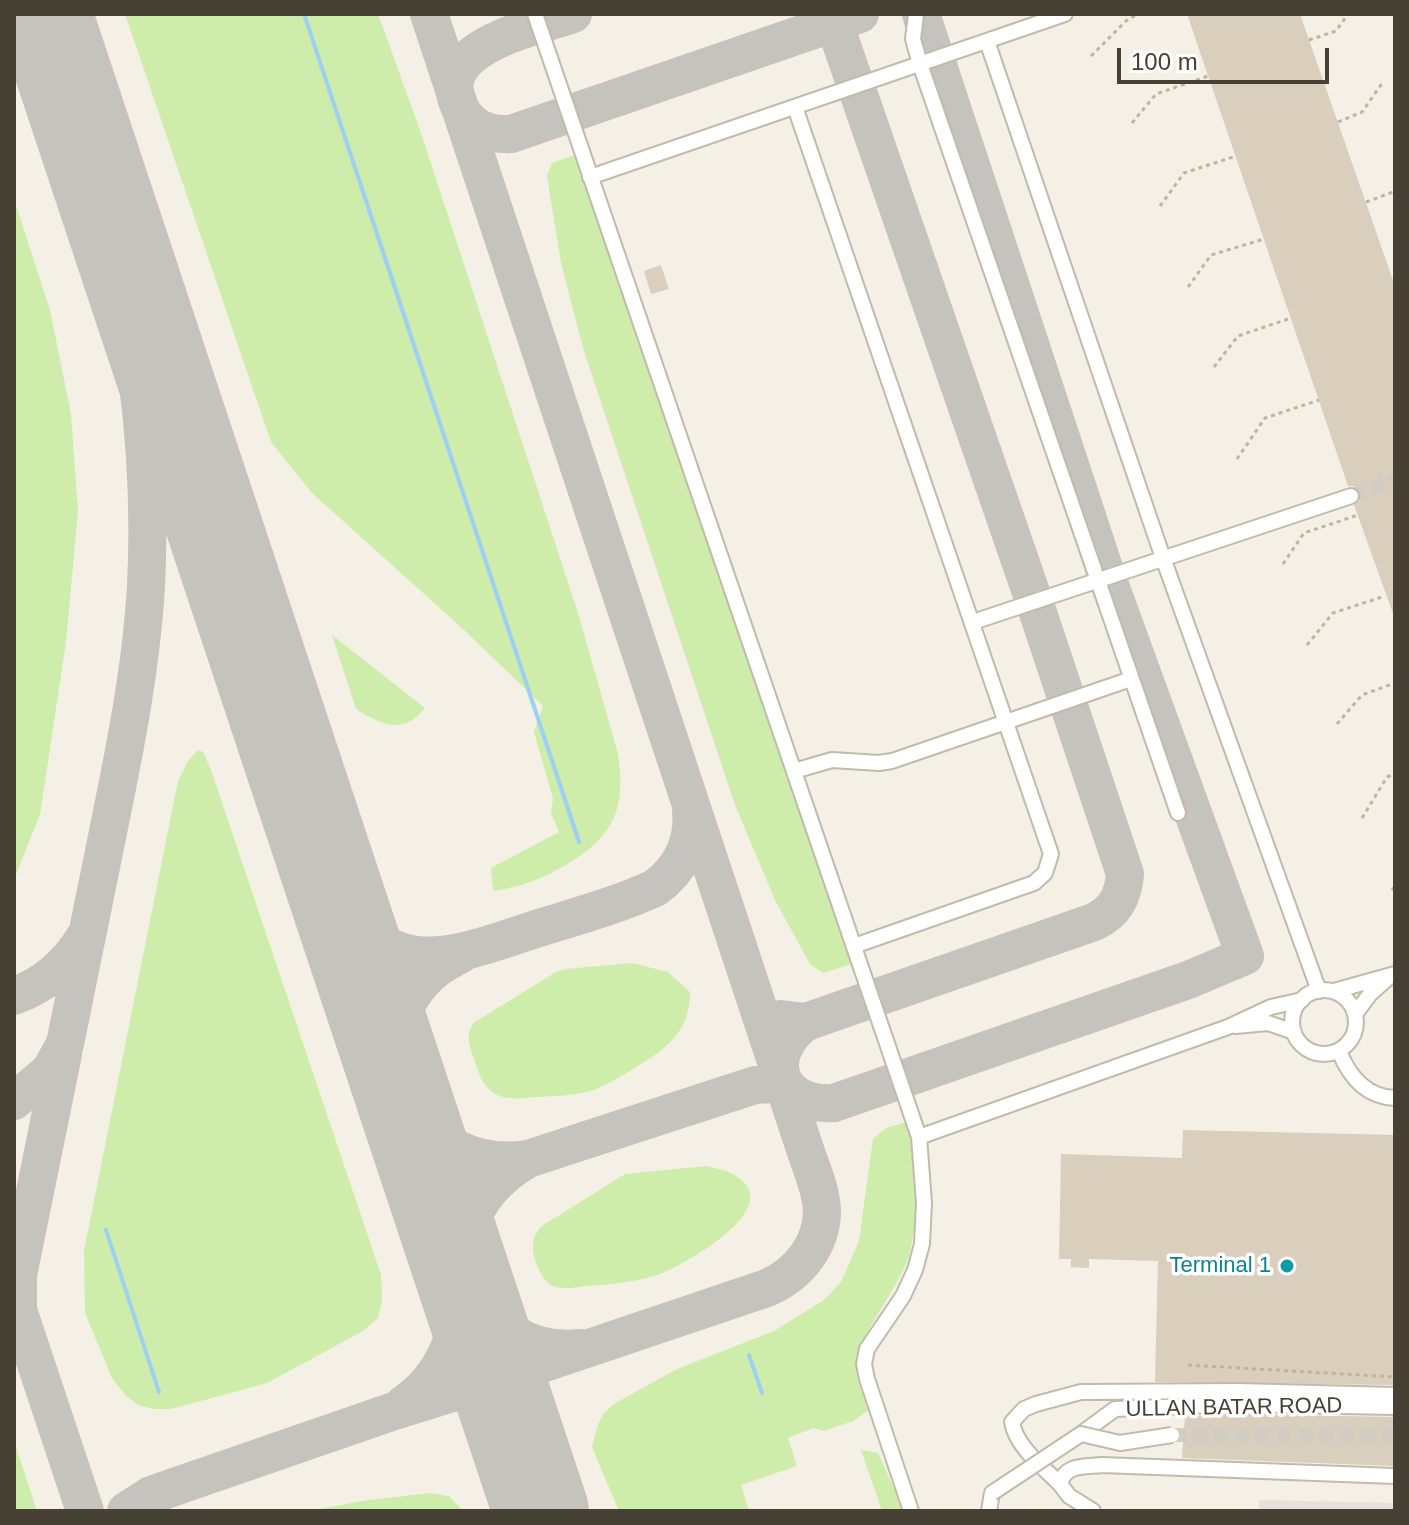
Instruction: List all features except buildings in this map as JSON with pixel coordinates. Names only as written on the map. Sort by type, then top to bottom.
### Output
[{"type":"street","points":[[535,14],[919,1137],[924,1203],[922,1244],[907,1288],[867,1349],[864,1364],[911,1511]]},
{"type":"street","points":[[916,14],[912,29],[920,64],[1178,813]]},
{"type":"street","points":[[590,177],[1065,14]]},
{"type":"street","points":[[987,41],[1163,558],[1327,991],[1350,1003],[1355,1014],[1355,1031],[1339,1051],[1328,1054],[1310,1051],[1302,1045],[1294,1032],[1292,1019],[1302,1000]]},
{"type":"street","points":[[795,107],[1050,847],[1049,864],[1045,873],[1034,883],[854,946]]},
{"type":"street","points":[[973,622],[1351,496]]},
{"type":"street","points":[[794,771],[832,760],[885,763],[1131,679]]},
{"type":"street","points":[[919,1137],[1228,1027],[1271,1007],[1393,974]]},
{"type":"street","points":[[1355,1014],[1370,994],[1393,974]]},
{"type":"street","points":[[1228,1027],[1268,1023],[1294,1032]]},
{"type":"street","points":[[1339,1051],[1347,1071],[1363,1086],[1375,1094],[1395,1098]]},
{"type":"street","points":[[1093,1511],[1069,1496],[1021,1444],[1012,1422],[1024,1409],[1081,1392],[1237,1391],[1395,1395]]},
{"type":"street","name":"ULLAN BATAR ROAD","points":[[989,1511],[992,1493],[1115,1409],[1235,1404],[1395,1407]]},
{"type":"street","name":"ULLAN BATAR ROAD","points":[[1081,1434],[1120,1443],[1172,1435]]},
{"type":"street","points":[[1060,1484],[1062,1474],[1069,1468],[1102,1465],[1395,1476]]},
{"type":"path","points":[[1091,56],[1129,18],[1142,14]]},
{"type":"path","points":[[1309,40],[1336,31],[1348,14]]},
{"type":"path","points":[[1132,123],[1156,94],[1208,76]]},
{"type":"path","points":[[1338,122],[1362,112],[1383,82]]},
{"type":"path","points":[[1160,206],[1184,173],[1236,156]]},
{"type":"path","points":[[1366,202],[1395,189]]},
{"type":"path","points":[[1188,287],[1211,255],[1264,239]]},
{"type":"path","points":[[1214,367],[1238,336],[1291,318]]},
{"type":"path","points":[[1237,459],[1265,418],[1319,400]]},
{"type":"path","points":[[1283,564],[1304,533],[1358,515]]},
{"type":"path","points":[[1307,645],[1333,613],[1385,596]]},
{"type":"path","points":[[1337,724],[1362,695],[1395,683]]},
{"type":"path","points":[[1362,818],[1387,777],[1395,774]]},
{"type":"path","points":[[1188,1365],[1395,1377]]},
{"type":"green space","points":[[125,14],[378,14],[421,133],[578,613],[618,754],[620,789],[614,818],[597,842],[551,873],[493,891],[491,868],[559,832],[551,813],[553,799],[534,732],[543,706],[462,628],[312,493],[271,442]]},
{"type":"green space","points":[[577,154],[855,963],[823,973],[810,964],[775,900],[735,805],[583,348],[561,263],[547,176],[552,163]]},
{"type":"green space","points":[[14,199],[50,310],[71,414],[78,511],[66,642],[40,815],[14,879]]},
{"type":"green space","points":[[332,635],[425,708],[409,722],[392,725],[356,709]]},
{"type":"green space","points":[[198,750],[203,752],[211,770],[381,1275],[382,1300],[378,1318],[363,1331],[267,1383],[171,1409],[153,1409],[138,1405],[125,1395],[112,1378],[85,1313],[84,1251],[178,781],[188,761]]},
{"type":"green space","points":[[632,963],[668,972],[690,992],[689,1007],[680,1030],[663,1048],[614,1080],[580,1093],[509,1098],[499,1096],[486,1086],[469,1043],[470,1030],[475,1022],[556,972]]},
{"type":"green space","points":[[909,1121],[915,1203],[913,1235],[905,1266],[857,1356],[858,1379],[869,1410],[853,1421],[824,1431],[813,1428],[788,1438],[797,1466],[741,1485],[749,1511],[619,1511],[592,1447],[604,1413],[614,1404],[677,1369],[774,1331],[824,1300],[841,1282],[859,1241],[873,1139],[886,1128]]},
{"type":"green space","points":[[707,1166],[736,1176],[748,1189],[749,1203],[741,1218],[726,1233],[690,1259],[660,1274],[633,1281],[564,1288],[551,1285],[539,1271],[533,1246],[534,1237],[542,1226],[625,1174]]},
{"type":"green space","points":[[14,1441],[37,1511],[14,1511]]},
{"type":"green space","points":[[861,1450],[878,1453],[904,1511],[882,1511]]},
{"type":"green space","points":[[431,1493],[449,1496],[463,1511],[308,1511],[368,1500]]},
{"type":"shaded area","points":[[1259,1500],[1395,1503],[1395,1511],[1259,1511]]},
{"type":"waterway","points":[[304,14],[579,842]]},
{"type":"waterway","points":[[106,1230],[159,1392]]},
{"type":"waterway","points":[[749,1355],[762,1393]]},
{"type":"taxiway","points":[[126,1511],[151,1495],[767,1288],[789,1275],[806,1257],[821,1223],[822,1210],[816,1182],[429,14]]},
{"type":"taxiway","points":[[573,14],[510,35],[470,57],[458,72],[455,91],[463,113],[472,124],[497,134],[511,134],[860,14]]},
{"type":"taxiway","points":[[781,1019],[806,1022],[1094,922],[1117,903],[1125,874],[831,14]]},
{"type":"taxiway","points":[[806,1022],[783,1049],[780,1063],[782,1076],[788,1088],[799,1097],[834,1103],[1188,980],[1245,956],[1107,577],[921,14]]},
{"type":"taxiway","points":[[14,1101],[50,1071],[65,1044],[125,744],[144,618],[147,534],[143,433],[131,335],[100,185]]},
{"type":"taxiway","points":[[331,879],[351,913],[373,936],[396,950],[420,955],[446,954],[583,915],[655,888],[672,873],[684,855],[690,834],[691,812]]},
{"type":"taxiway","points":[[14,996],[54,973],[84,938]]},
{"type":"taxiway","points":[[461,954],[430,974],[407,1004],[396,1037],[397,1070],[408,1101],[428,1128],[455,1148],[489,1159],[528,1159],[755,1085],[773,1084],[793,1092]]},
{"type":"taxiway","points":[[18,1310],[18,1275],[63,1054]]},
{"type":"taxiway","points":[[404,1404],[431,1379],[441,1365],[454,1334],[464,1282],[466,1241],[478,1206],[492,1187],[528,1159]]},
{"type":"taxiway","points":[[464,1282],[486,1311],[512,1333],[543,1346],[580,1348]]},
{"type":"taxiway","points":[[14,1298],[85,1511]]},
{"type":"runway","points":[[44,14],[541,1511]]},
{"type":"tunnel","points":[[1351,496],[1395,480]]},
{"type":"tunnel","points":[[1172,1435],[1395,1436]]},
{"type":"place","name":"Terminal 1","points":[[1287,1266]]}]
